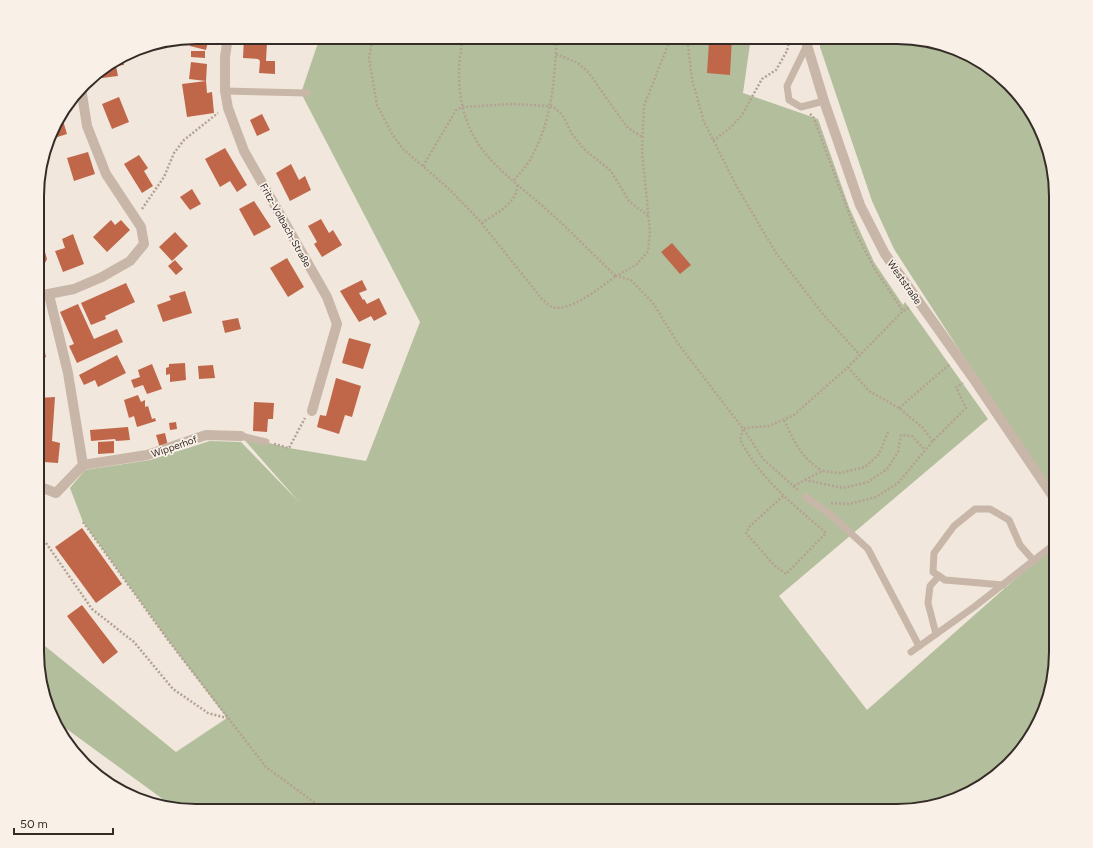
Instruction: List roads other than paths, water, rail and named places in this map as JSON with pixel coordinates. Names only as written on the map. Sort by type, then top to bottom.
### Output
[{"type":"street","name":"Fritz-Volbach-Straße","points":[[227,44],[225,57],[225,91],[228,108],[244,151],[327,297],[337,324],[312,411]]},
{"type":"street","name":"Weststraße","points":[[808,44],[824,101],[860,205],[885,254],[973,378],[1049,492]]},
{"type":"street","points":[[44,295],[74,289],[102,277],[130,261],[144,244],[141,227],[106,174],[87,126],[82,96]]},
{"type":"street","points":[[44,488],[56,493],[83,465],[68,373],[49,295]]},
{"type":"street","name":"Wipperhof","points":[[83,465],[147,455],[206,435],[241,436]]},
{"type":"lane","points":[[806,44],[787,86],[789,100],[801,107],[824,101]]},
{"type":"lane","points":[[225,91],[307,93]]},
{"type":"lane","name":"Wipperhof","points":[[241,436],[266,442]]},
{"type":"lane","points":[[806,496],[831,515],[868,549],[919,646]]},
{"type":"lane","points":[[1003,585],[944,580],[933,572],[934,553],[954,526],[975,509],[990,509],[1009,520],[1020,546],[1034,561]]},
{"type":"lane","points":[[911,652],[1003,585],[1049,549]]},
{"type":"lane","points":[[936,634],[928,604],[930,586],[938,576]]}]
